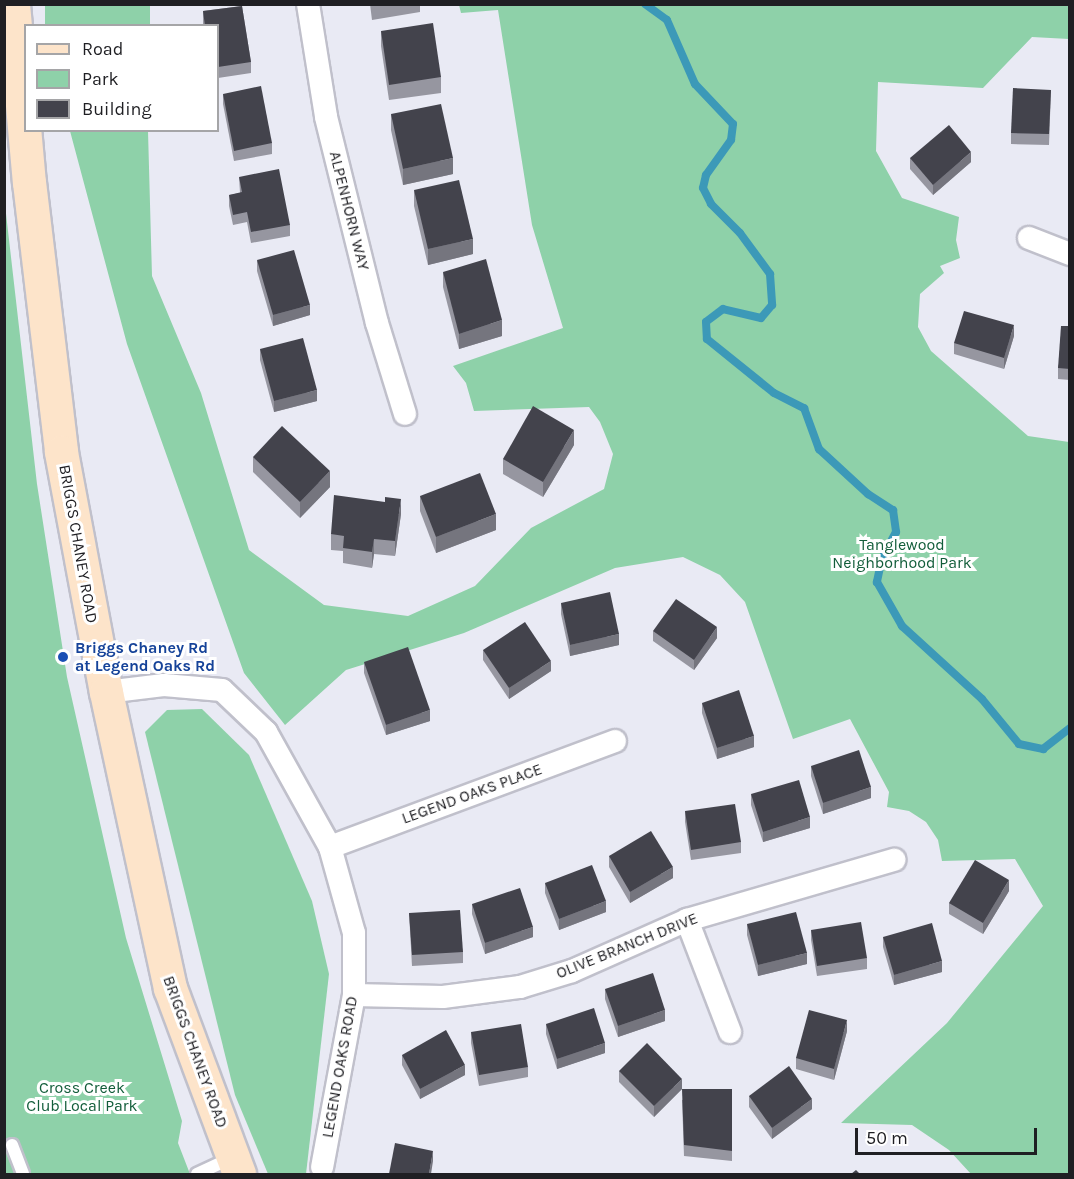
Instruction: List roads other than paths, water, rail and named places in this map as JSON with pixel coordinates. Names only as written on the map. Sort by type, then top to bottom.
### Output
[{"type":"main road","name":"BRIGGS CHANEY ROAD","points":[[14,4],[24,123]]},
{"type":"main road","name":"BRIGGS CHANEY ROAD","points":[[25,132],[61,452],[106,692],[170,988],[236,1166]]},
{"type":"street","name":"ALPENHORN WAY","points":[[308,4],[326,117],[377,323],[405,414]]},
{"type":"street","points":[[1029,238],[1070,254]]},
{"type":"street","name":"LEGEND OAKS ROAD","points":[[106,692],[164,685],[222,690],[266,732],[330,847],[354,933],[354,995],[322,1167]]},
{"type":"street","name":"LEGEND OAKS PLACE","points":[[330,847],[615,741]]},
{"type":"street","name":"OLIVE BRANCH DRIVE","points":[[354,995],[443,997],[520,987],[572,971],[687,920],[894,860]]},
{"type":"street","points":[[687,920],[730,1032]]},
{"type":"lane","points":[[12,1145],[22,1174]]},
{"type":"lane","points":[[198,1174],[236,1166]]},
{"type":"waterway","points":[[645,4],[667,20],[695,84],[733,124],[731,140],[706,175],[703,188],[711,204],[740,233],[770,274],[772,305],[761,318],[723,309],[706,322],[707,339],[774,393],[804,408],[819,449],[868,494],[893,510],[896,532],[882,558],[877,582],[902,626],[982,699],[1019,744],[1043,749],[1070,728]]},
{"type":"place","name":"Briggs Chaney Rd at Legend Oaks Rd","points":[[63,657]]},
{"type":"park label","name":"Tanglewood Neighborhood Park","points":[[902,554]]},
{"type":"park label","name":"Cross Creek Club Local Park","points":[[82,1097]]}]
